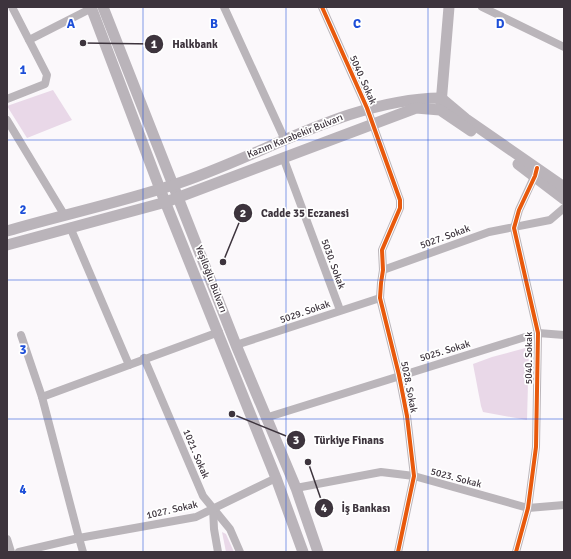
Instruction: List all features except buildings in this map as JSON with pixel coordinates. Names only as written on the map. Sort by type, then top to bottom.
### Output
[{"type":"main road","name":"Yeşiloğlu Bulvarı","points":[[103,7],[265,418],[296,488],[318,552]]},
{"type":"main road","points":[[449,7],[440,110],[536,172],[564,187]]},
{"type":"main road","name":"Yeşiloğlu Bulvarı","points":[[91,8],[160,189],[219,332],[276,478],[303,552]]},
{"type":"main road","name":"Kazım Karabekir Bulvarı","points":[[7,232],[174,185],[368,108],[418,98],[441,98]]},
{"type":"main road","points":[[441,98],[466,119],[536,172],[564,198]]},
{"type":"main road","name":"Kazım Karabekir Bulvarı","points":[[7,245],[166,202],[372,123],[416,108],[440,110]]},
{"type":"street","points":[[7,99],[45,84],[47,75],[12,7]]},
{"type":"street","points":[[224,7],[285,140]]},
{"type":"street","name":"5040. Sokak","points":[[322,7],[368,108],[400,200],[400,208],[382,250]]},
{"type":"street","points":[[482,7],[564,47]]},
{"type":"street","points":[[29,40],[91,8]]},
{"type":"street","points":[[7,120],[65,216]]},
{"type":"street","name":"5030. Sokak","points":[[283,158],[340,310]]},
{"type":"street","name":"5040. Sokak","points":[[516,552],[528,508],[536,447],[538,333],[514,228],[519,210],[536,172]]},
{"type":"street","name":"5027. Sokak","points":[[383,270],[489,232],[550,220],[564,208]]},
{"type":"street","points":[[70,227],[129,365]]},
{"type":"street","name":"5028. Sokak","points":[[382,250],[383,270],[380,283],[380,298],[399,375],[407,416],[414,476],[398,552]]},
{"type":"street","name":"5029. Sokak","points":[[236,345],[380,298]]},
{"type":"street","points":[[42,396],[219,332]]},
{"type":"street","name":"5025. Sokak","points":[[265,418],[399,375],[538,333],[564,335]]},
{"type":"street","points":[[21,335],[42,396],[82,552]]},
{"type":"street","name":"1021. Sokak","points":[[144,358],[203,496],[230,529],[240,552]]},
{"type":"street","name":"5023. Sokak","points":[[296,488],[381,472],[414,476],[528,508],[564,505]]},
{"type":"street","name":"1027. Sokak","points":[[19,552],[79,538],[196,517],[276,478]]},
{"type":"street","points":[[213,508],[214,529],[218,552]]},
{"type":"street","points":[[7,539],[11,552]]},
{"type":"shaded area","points":[[53,90],[72,120],[27,138],[7,106]]},
{"type":"shaded area","points":[[529,347],[527,420],[483,412],[473,364]]},
{"type":"shaded area","points":[[222,532],[226,534],[234,552],[226,552]]},
{"type":"cycle path","points":[[322,7],[367,108],[400,200],[400,208],[382,250],[383,270],[380,298],[399,375],[407,416],[414,476],[398,552]]},
{"type":"cycle path","points":[[516,552],[528,508],[536,447],[538,333],[514,228],[519,210],[535,176],[537,168]]},
{"type":"place","name":"Halkbank","points":[[83,43]]},
{"type":"place","name":"Cadde 35 Eczanesi","points":[[223,262]]},
{"type":"place","name":"Türkiye Finans","points":[[232,414]]},
{"type":"place","name":"İş Bankası","points":[[308,462]]}]
